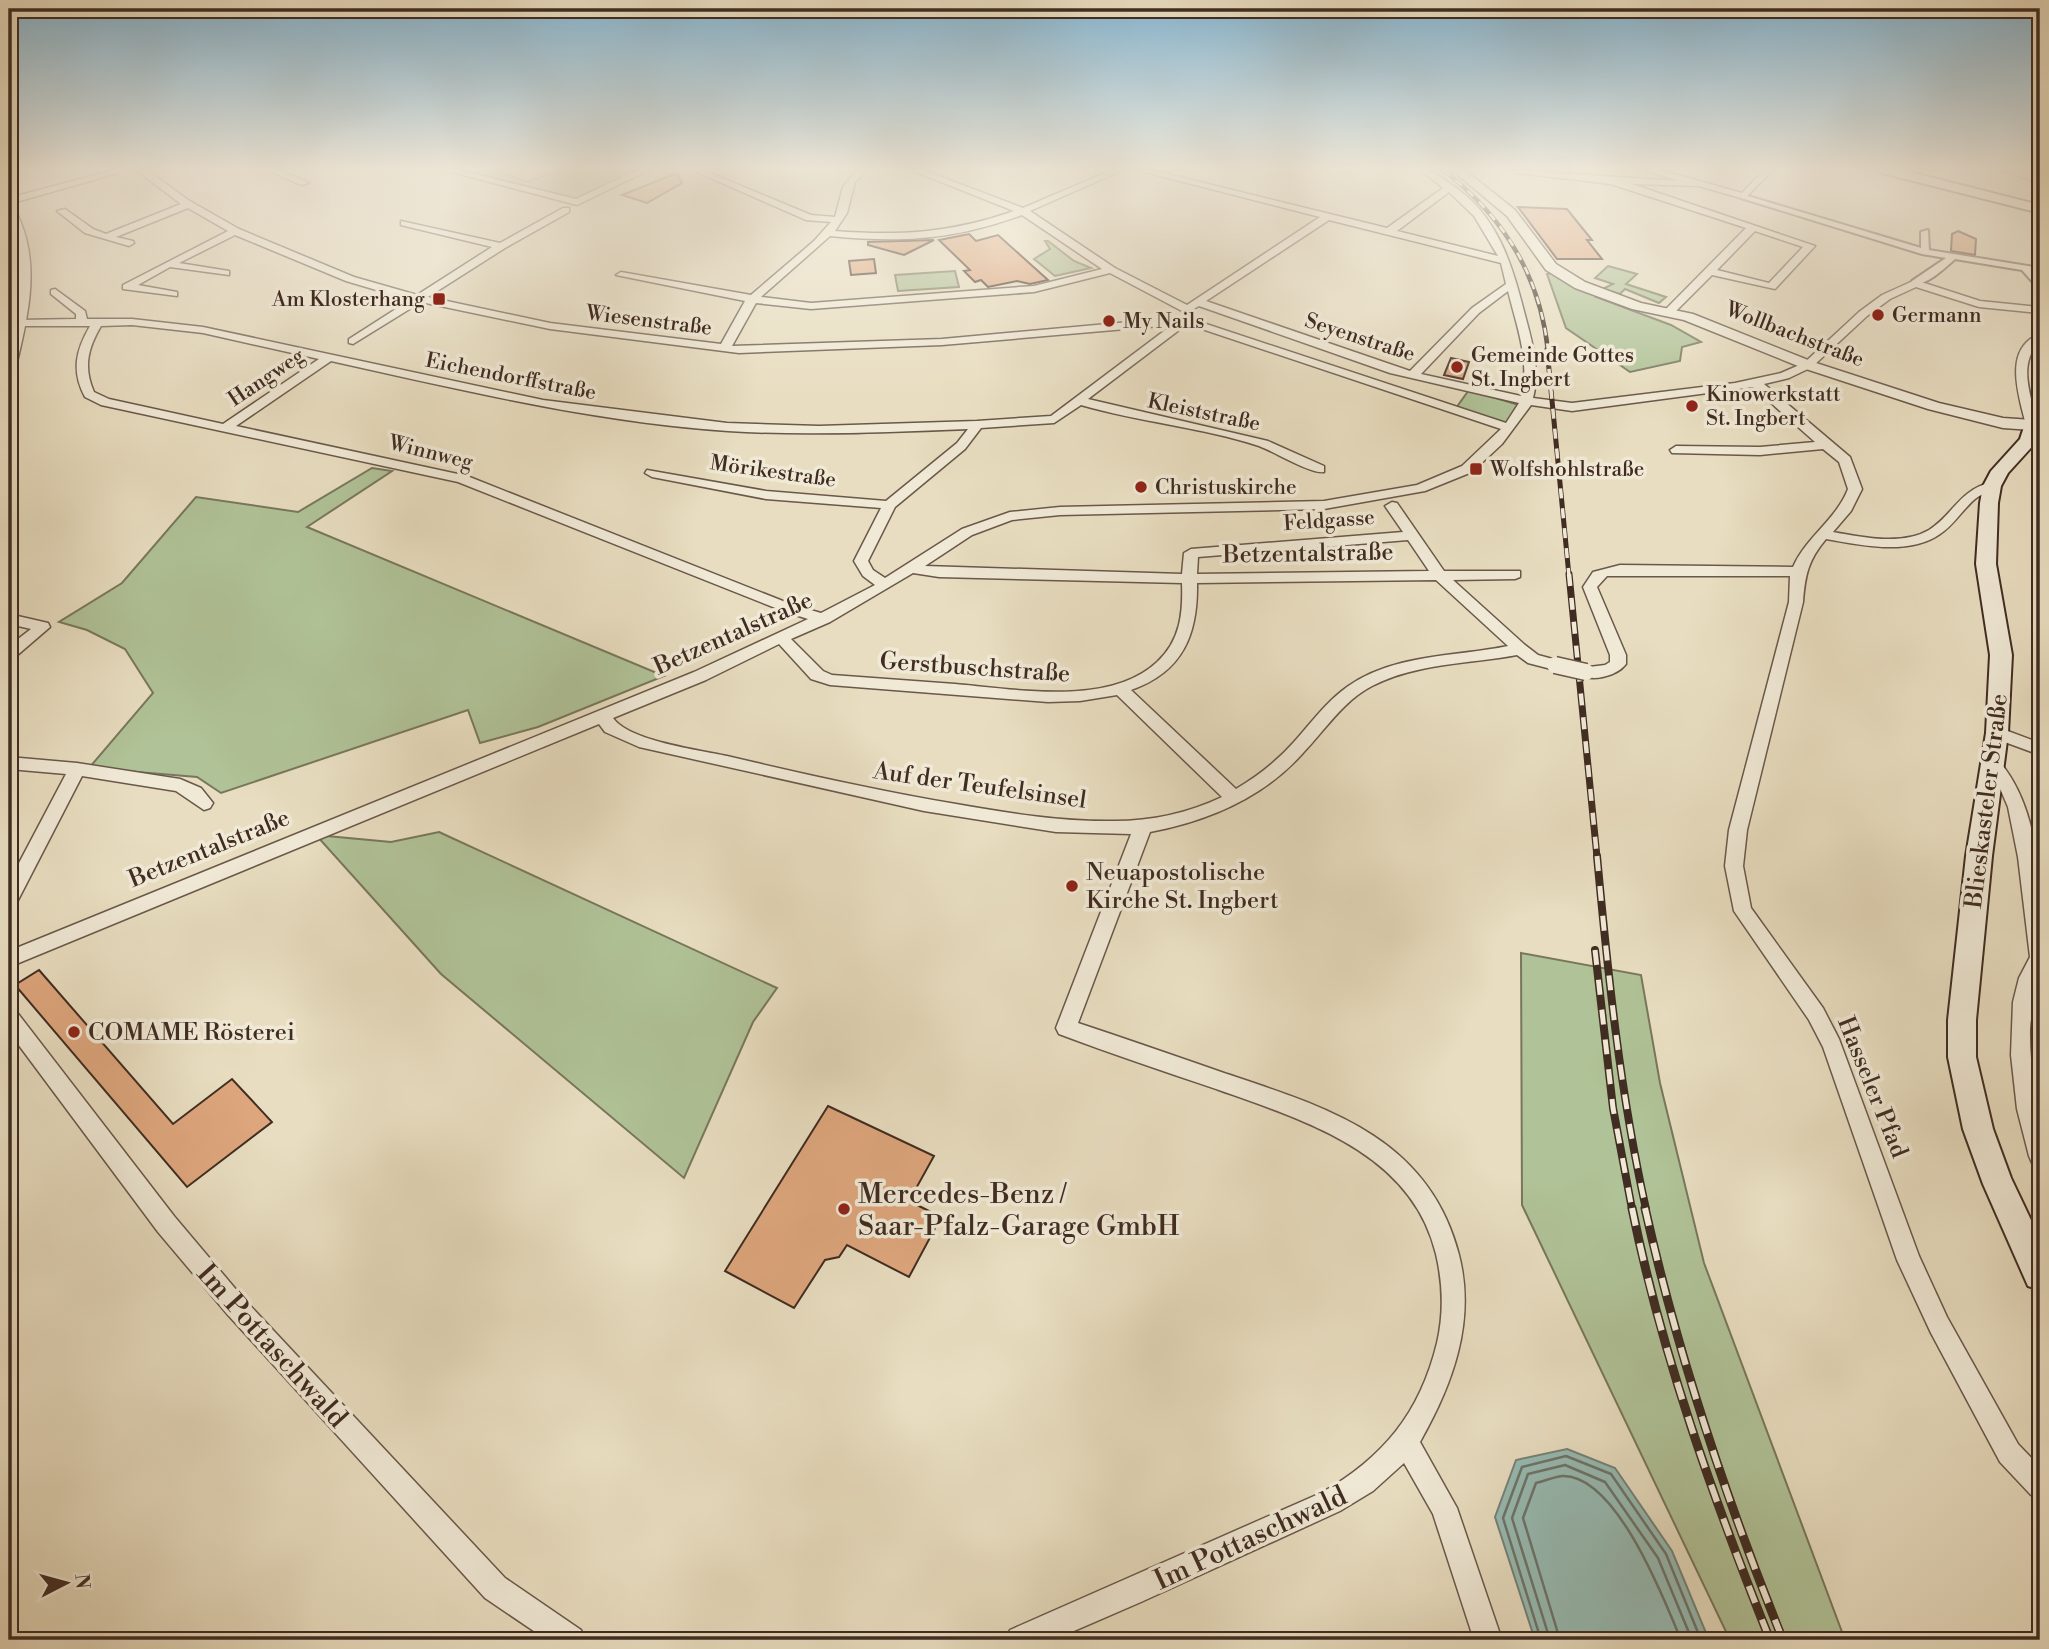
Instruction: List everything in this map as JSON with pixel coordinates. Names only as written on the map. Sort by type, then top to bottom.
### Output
[{"type":"main road","name":"Blieskasteler Straße","points":[[2036,425],[2029,440],[2000,471],[1992,486],[1986,534],[1986,564],[2001,655],[1997,733],[1991,762],[1962,1020],[1962,1057],[1978,1129],[1998,1184],[2040,1274]]},
{"type":"street","points":[[9,362],[19,323],[25,270],[21,247]]},
{"type":"street","points":[[173,294],[127,287],[203,247]]},
{"type":"street","name":"Wiesenstraße","points":[[273,247],[350,279],[416,298],[562,328],[723,349],[787,350],[942,342],[1185,314],[1509,428]]},
{"type":"street","points":[[353,341],[416,298],[499,247]]},
{"type":"street","points":[[723,349],[741,314],[753,299],[813,247]]},
{"type":"street","points":[[1077,247],[1185,314],[1283,247]]},
{"type":"street","points":[[1446,247],[1506,261]]},
{"type":"street","points":[[910,568],[967,532],[1010,516],[1060,511],[1295,508],[1347,502],[1420,488],[1467,469],[1509,428],[1526,401],[1530,372],[1529,353],[1506,261],[1498,247]]},
{"type":"street","name":"Wollbachstraße","points":[[1534,247],[1541,257],[1560,273],[1580,285],[1620,301],[1669,312],[1808,365],[1951,411],[2003,423],[2036,425]]},
{"type":"street","points":[[1669,312],[1734,247]]},
{"type":"street","points":[[1710,271],[1771,287],[1808,247]]},
{"type":"street","points":[[1912,247],[1952,257],[2040,270]]},
{"type":"street","points":[[1925,247],[1925,251]]},
{"type":"street","points":[[1915,283],[1941,268],[1952,257]]},
{"type":"street","points":[[168,264],[225,273]]},
{"type":"street","points":[[2026,269],[2040,285]]},
{"type":"street","points":[[621,275],[753,299],[811,306],[1034,289],[1111,270]]},
{"type":"street","points":[[1915,283],[1979,304],[2040,310]]},
{"type":"street","name":"Seyenstraße","points":[[1200,303],[1371,364],[1559,407],[1588,406],[1758,384],[1785,376],[1808,365],[1863,314],[1886,297],[1915,283]]},
{"type":"street","points":[[1413,375],[1478,309],[1499,290],[1512,285]]},
{"type":"street","points":[[55,292],[81,313],[82,321]]},
{"type":"street","name":"Eichendorffstraße","points":[[19,323],[98,321],[203,330],[543,404],[714,426],[819,430],[1000,424],[1054,419],[1185,314]]},
{"type":"street","name":"Winnweg","points":[[98,321],[81,356],[79,370],[89,394],[106,402],[462,479],[788,608],[825,619]]},
{"type":"street","points":[[2036,425],[2020,363],[2026,349],[2040,337]]},
{"type":"street","name":"Hangweg","points":[[225,428],[329,357]]},
{"type":"street","points":[[1392,506],[1440,576],[1533,659],[1586,672],[1609,670],[1615,667],[1619,659],[1590,587],[1592,580],[1599,574],[1620,570],[1798,572],[1809,552],[1825,535],[1855,489],[1845,460],[1758,384]]},
{"type":"street","name":"Kleiststraße","points":[[1078,400],[1125,414],[1255,442],[1295,456],[1319,469]]},
{"type":"street","points":[[886,585],[868,573],[860,561],[889,505],[961,446],[978,425]]},
{"type":"street","points":[[1676,450],[1760,451],[1825,445]]},
{"type":"street","name":"Mörikestraße","points":[[652,473],[766,495],[889,505]]},
{"type":"street","points":[[1825,535],[1865,540],[1922,538],[1936,531],[1976,491],[1992,486]]},
{"type":"street","name":"Feldgasse","points":[[1191,578],[1190,554],[1193,551],[1412,535]]},
{"type":"street","name":"Betzentalstraße","points":[[9,958],[603,717],[825,619],[886,585],[910,568],[939,572],[1191,578],[1515,574]]},
{"type":"street","name":"Hasseler Pfad","points":[[1798,572],[1796,602],[1738,830],[1734,866],[1737,890],[1743,911],[1816,1014],[1832,1045],[1909,1260],[1971,1387],[2009,1452],[2040,1486]]},
{"type":"street","name":"Gerstbuschstraße","points":[[783,639],[817,675],[830,680],[1054,697],[1085,696],[1120,688],[1162,665],[1181,641],[1188,621],[1191,578]]},
{"type":"street","points":[[9,620],[43,627],[9,654]]},
{"type":"street","name":"Auf der Teufelsinsel","points":[[603,717],[611,729],[639,741],[847,790],[1010,819],[1098,827],[1143,827],[1183,819],[1234,798],[1272,773],[1323,718],[1364,684],[1409,668],[1520,649]]},
{"type":"street","points":[[1120,688],[1234,798]]},
{"type":"street","points":[[1997,733],[2040,749]]},
{"type":"street","points":[[1991,762],[2008,785],[2024,833],[2040,959],[2025,986],[2021,1011],[2026,1092],[2040,1156]]},
{"type":"street","points":[[9,763],[77,769],[180,785],[195,793],[204,803]]},
{"type":"street","points":[[9,899],[77,769]]},
{"type":"street","name":"Im Pottaschwald","points":[[1020,1640],[1101,1607],[1341,1497],[1379,1470],[1406,1442],[1425,1408],[1453,1321],[1455,1295],[1448,1245],[1434,1212],[1415,1184],[1388,1158],[1311,1112],[1066,1028],[1143,827]]},
{"type":"street","name":"Im Pottaschwald","points":[[9,1017],[166,1224],[236,1307],[495,1588],[571,1640]]},
{"type":"street","points":[[1406,1442],[1444,1508],[1488,1640]]},
{"type":"green space","points":[[1049,247],[1056,247],[1074,261],[1091,268],[1055,276],[1034,259],[1050,249]]},
{"type":"green space","points":[[1608,266],[1637,274],[1626,284],[1666,297],[1659,303],[1625,289],[1620,294],[1606,290],[1596,297],[1671,325],[1701,342],[1682,347],[1680,361],[1630,372],[1566,328],[1547,274],[1555,272],[1592,294],[1613,284],[1595,278]]},
{"type":"green space","points":[[955,271],[959,287],[898,291],[895,275]]},
{"type":"green space","points":[[1469,390],[1519,405],[1505,425],[1456,408]]},
{"type":"green space","points":[[372,468],[392,471],[307,527],[664,676],[538,727],[480,743],[468,710],[221,793],[197,777],[89,768],[153,693],[125,649],[87,630],[59,622],[122,583],[196,497],[298,512]]},
{"type":"green space","points":[[439,832],[777,988],[753,1022],[684,1178],[441,974],[316,835],[391,842]]},
{"type":"green space","points":[[1521,953],[1641,975],[1660,1083],[1704,1263],[1845,1640],[1730,1640],[1522,1205]]},
{"type":"water","points":[[1567,1449],[1615,1468],[1672,1551],[1709,1640],[1535,1640],[1495,1517],[1516,1460]]},
{"type":"building","points":[[875,247],[920,247],[904,255]]},
{"type":"building","points":[[946,247],[1011,247],[1048,280],[1030,284],[1017,281],[988,287],[981,280],[975,282],[964,271],[970,270]]},
{"type":"building","points":[[1548,247],[1592,247],[1602,259],[1557,259]]},
{"type":"building","points":[[1951,247],[1976,247],[1975,255],[1951,251]]},
{"type":"building","points":[[874,259],[876,273],[851,275],[849,261]]},
{"type":"building","name":"Gemeinde Gottes St. Ingbert","points":[[1451,358],[1469,362],[1463,379],[1444,375]]},
{"type":"building","name":"COMAME Rösterei","points":[[39,970],[173,1124],[232,1079],[272,1122],[187,1187],[15,985]]},
{"type":"building","name":"Mercedes-Benz / Saar-Pfalz-Garage GmbH","points":[[828,1106],[934,1156],[909,1201],[941,1217],[909,1277],[847,1245],[839,1257],[825,1260],[794,1308],[725,1271]]},
{"type":"railway","points":[[1514,247],[1537,297],[1548,351]]},
{"type":"railway","points":[[1547,349],[1569,576]]},
{"type":"railway","points":[[1569,574],[1597,857]]},
{"type":"railway","points":[[1597,856],[1622,1077],[1646,1209]]},
{"type":"railway","points":[[1595,950],[1613,1108],[1632,1209]]},
{"type":"railway","points":[[1632,1208],[1658,1318],[1691,1427],[1770,1640]]},
{"type":"railway","points":[[1645,1208],[1672,1318],[1705,1427],[1783,1640]]},
{"type":"place","name":"Am Klosterhang","points":[[439,299]]},
{"type":"place","name":"Germann","points":[[1878,315]]},
{"type":"place","name":"My Nails","points":[[1109,321]]},
{"type":"place","name":"Gemeinde Gottes St. Ingbert","points":[[1457,367]]},
{"type":"place","name":"Kinowerkstatt St. Ingbert","points":[[1692,406]]},
{"type":"place","name":"Wolfshohlstraße","points":[[1476,469]]},
{"type":"place","name":"Christuskirche","points":[[1141,487]]},
{"type":"place","name":"Neuapostolische Kirche St. Ingbert","points":[[1072,886]]},
{"type":"place","name":"COMAME Rösterei","points":[[74,1032]]},
{"type":"place","name":"Mercedes-Benz / Saar-Pfalz-Garage GmbH","points":[[844,1209]]}]
